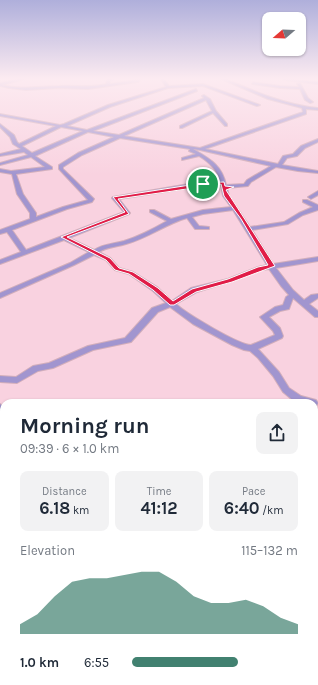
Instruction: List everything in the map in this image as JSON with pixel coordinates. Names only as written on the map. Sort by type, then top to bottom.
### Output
[{"type":"street","points":[[19,145],[97,111]]},
{"type":"street","points":[[0,164],[34,156],[138,111]]},
{"type":"street","points":[[0,170],[13,173],[60,168],[73,158],[177,111]]},
{"type":"street","points":[[181,126],[214,111],[226,125]]},
{"type":"street","points":[[184,159],[198,151],[305,113],[304,111]]},
{"type":"street","points":[[0,114],[63,125],[118,137],[318,172]]},
{"type":"street","points":[[0,126],[19,145],[49,168]]},
{"type":"street","points":[[0,133],[7,132]]},
{"type":"street","points":[[0,262],[127,213],[115,198],[188,186],[232,187],[246,185],[249,181],[277,166],[285,157],[295,155],[303,147],[318,140]]},
{"type":"street","points":[[0,155],[25,150]]},
{"type":"street","points":[[198,151],[214,164],[220,174],[223,187],[286,288],[318,315]]},
{"type":"street","points":[[307,171],[317,166]]},
{"type":"street","points":[[0,232],[33,219],[92,200],[60,168]]},
{"type":"street","points":[[13,173],[20,194],[33,213],[33,219]]},
{"type":"street","points":[[249,229],[286,223],[317,208],[308,199],[318,193]]},
{"type":"street","points":[[0,296],[72,264],[94,252],[137,238],[171,221],[208,211],[236,208]]},
{"type":"street","points":[[152,212],[171,221]]},
{"type":"street","points":[[189,216],[197,228],[207,228]]},
{"type":"street","points":[[8,229],[24,252]]},
{"type":"street","points":[[63,237],[108,259],[117,269],[131,273],[156,289],[172,304],[196,322],[247,348],[252,348],[279,336],[277,330],[264,317],[278,309],[286,307],[290,297],[294,295]]},
{"type":"street","points":[[0,379],[17,380],[36,368],[50,366],[91,348],[128,340],[155,310],[172,304],[194,290],[230,280],[260,268],[318,259]]},
{"type":"street","points":[[305,304],[318,296]]},
{"type":"street","points":[[252,348],[276,374],[291,399]]},
{"type":"route","points":[[222,183],[223,187],[232,187],[224,190],[226,196],[243,219],[260,249],[272,266],[260,268],[225,282],[194,290],[172,304],[156,289],[131,273],[117,269],[108,259],[63,237],[127,213],[115,198],[203,184],[222,183]]}]
